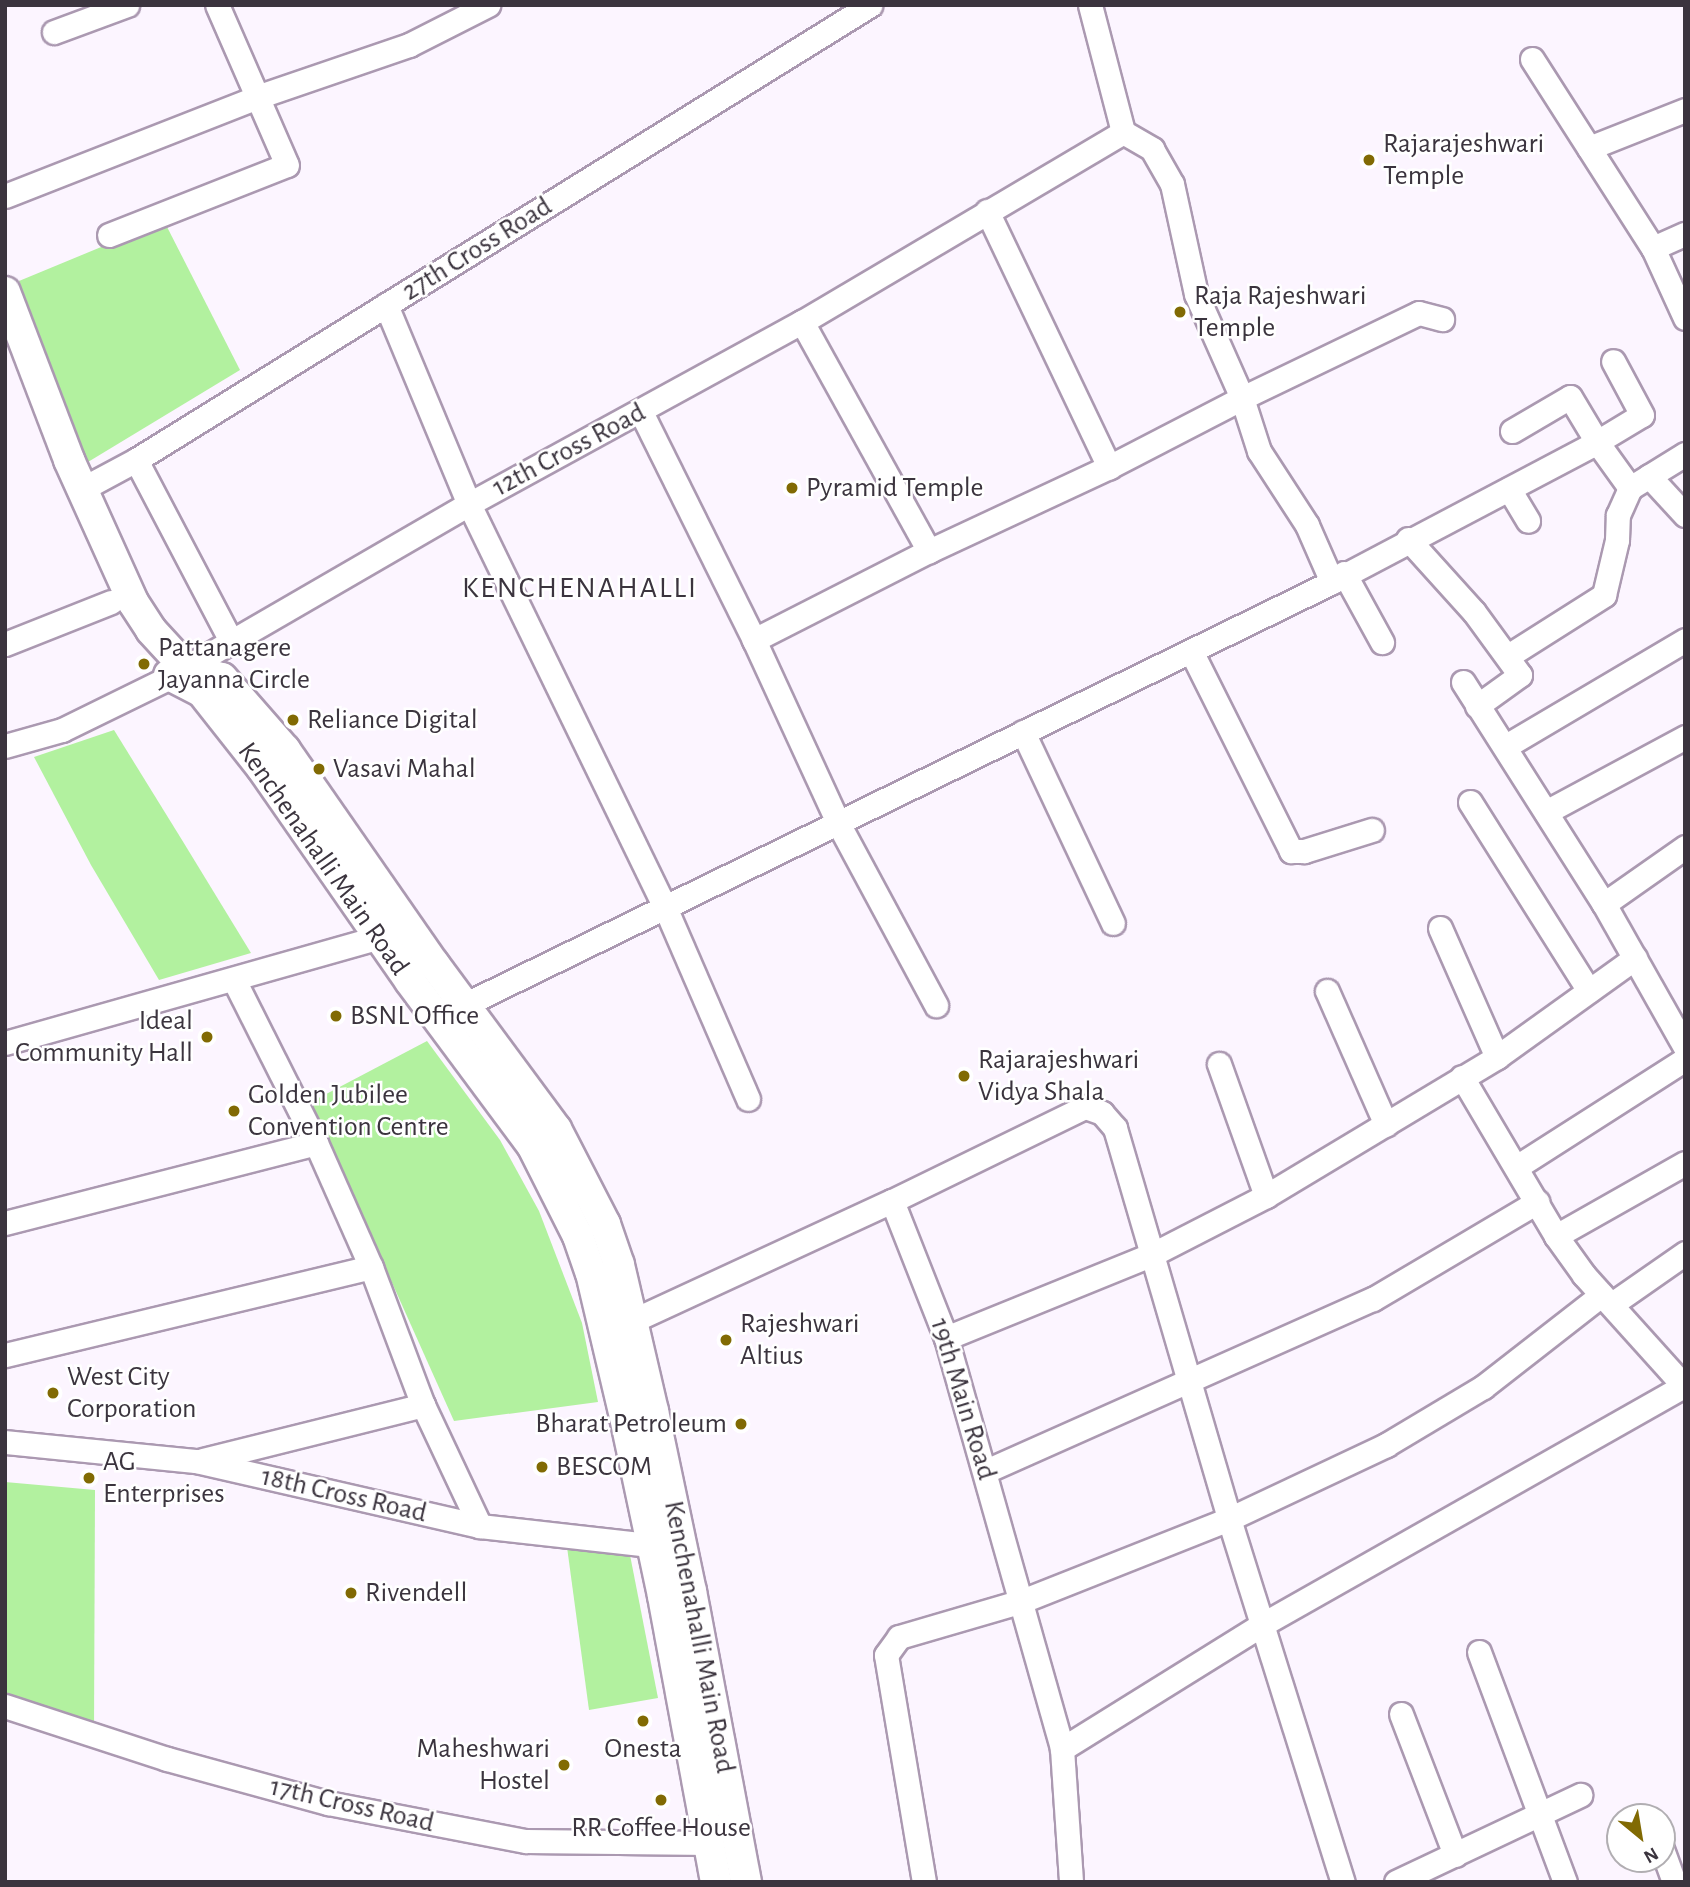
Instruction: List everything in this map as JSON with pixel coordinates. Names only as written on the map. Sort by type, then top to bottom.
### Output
[{"type":"main road","name":"Kenchenahalli Main Road","points":[[5,292],[82,489],[133,601],[160,643],[179,672],[202,692],[262,768],[380,937],[556,1129],[605,1224],[619,1265],[682,1548],[746,1882]]},
{"type":"main road","name":"Kenchenahalli Main Road","points":[[5,349],[50,468],[111,602],[144,656],[156,668],[222,677],[285,750],[453,1014],[532,1144],[578,1236],[592,1273],[652,1546],[716,1882]]},
{"type":"street","points":[[54,32],[127,5]]},
{"type":"street","points":[[109,235],[287,165],[217,5]]},
{"type":"street","points":[[5,195],[257,97],[409,45],[488,5]]},
{"type":"street","name":"27th Cross Road","points":[[82,489],[136,460],[870,5]]},
{"type":"street","points":[[1090,5],[1123,132],[1152,149],[1172,184],[1196,294],[1242,398],[1259,451],[1338,578],[1382,642]]},
{"type":"street","points":[[1532,59],[1653,248],[1685,318]]},
{"type":"street","points":[[1589,148],[1685,110]]},
{"type":"street","name":"12th Cross Road","points":[[5,746],[62,730],[179,672],[469,504],[802,322],[1123,132]]},
{"type":"street","points":[[987,211],[1109,467]]},
{"type":"street","points":[[1653,248],[1685,234]]},
{"type":"street","points":[[386,305],[469,504],[665,907],[748,1099]]},
{"type":"street","points":[[754,640],[929,551],[1109,467],[1242,398],[1419,313],[1442,319]]},
{"type":"street","points":[[802,322],[929,551]]},
{"type":"street","points":[[453,1014],[665,907],[1338,578],[1597,442],[1642,415],[1613,361]]},
{"type":"street","points":[[1512,431],[1570,397],[1597,442],[1639,482],[1685,514]]},
{"type":"street","points":[[641,412],[754,640],[838,823],[936,1005]]},
{"type":"street","points":[[1508,656],[1604,595],[1617,540],[1618,515],[1639,482],[1685,454]]},
{"type":"street","points":[[136,460],[231,641]]},
{"type":"street","points":[[1509,489],[1528,521]]},
{"type":"street","points":[[1408,539],[1437,567],[1508,656],[1520,677],[1478,706]]},
{"type":"street","points":[[5,644],[111,602]]},
{"type":"street","points":[[1507,746],[1685,640]]},
{"type":"street","points":[[1191,651],[1291,851],[1304,851],[1372,830]]},
{"type":"street","points":[[1463,682],[1507,746],[1604,904],[1685,1046]]},
{"type":"street","points":[[1023,732],[1113,923]]},
{"type":"street","points":[[1546,812],[1685,737]]},
{"type":"street","points":[[1470,802],[1590,991]]},
{"type":"street","points":[[1604,904],[1685,847]]},
{"type":"street","points":[[1440,928],[1497,1057]]},
{"type":"street","points":[[5,1043],[234,981],[380,937]]},
{"type":"street","points":[[946,1338],[1153,1254],[1266,1196],[1497,1057],[1634,958]]},
{"type":"street","points":[[234,981],[316,1143],[371,1267],[423,1405],[480,1526]]},
{"type":"street","points":[[1327,991],[1386,1125]]},
{"type":"street","points":[[1518,1167],[1685,1059]]},
{"type":"street","points":[[1219,1065],[1266,1196]]},
{"type":"street","points":[[1062,1749],[1263,1624],[1684,1386],[1606,1300],[1556,1236],[1518,1167],[1462,1077]]},
{"type":"street","points":[[632,1321],[892,1201],[1085,1107],[1102,1113],[1115,1128],[1229,1519],[1343,1882]]},
{"type":"street","points":[[5,1223],[316,1143]]},
{"type":"street","points":[[1556,1236],[1685,1163]]},
{"type":"street","name":"19th Main Road","points":[[892,1201],[946,1338],[986,1471],[1062,1749],[1071,1882]]},
{"type":"street","points":[[986,1471],[1373,1298],[1537,1202]]},
{"type":"street","points":[[923,1882],[886,1655],[899,1637],[1022,1601],[1229,1519],[1386,1445],[1472,1393],[1606,1300],[1685,1253]]},
{"type":"street","points":[[5,1355],[371,1267]]},
{"type":"street","points":[[196,1461],[423,1405]]},
{"type":"street","name":"18th Cross Road","points":[[5,1442],[196,1461],[480,1526],[682,1548]]},
{"type":"street","points":[[1479,1652],[1565,1882]]},
{"type":"street","name":"17th Cross Road","points":[[5,1706],[167,1759],[354,1808],[526,1841],[709,1843]]},
{"type":"street","points":[[1401,1714],[1455,1855]]},
{"type":"street","points":[[1396,1882],[1541,1816],[1580,1795]]},
{"type":"green space","points":[[164,221],[240,370],[88,462],[19,281]]},
{"type":"green space","points":[[114,730],[251,953],[159,980],[91,865],[34,757]]},
{"type":"green space","points":[[427,1041],[500,1140],[539,1211],[582,1323],[598,1402],[454,1421],[311,1102]]},
{"type":"green space","points":[[5,1482],[95,1490],[94,1732],[5,1696]]},
{"type":"green space","points":[[567,1547],[630,1555],[658,1698],[589,1710]]},
{"type":"place","name":"Rajarajeshwari Temple","points":[[1369,160]]},
{"type":"place","name":"Raja Rajeshwari Temple","points":[[1180,312]]},
{"type":"place","name":"Pyramid Temple","points":[[792,488]]},
{"type":"place","name":"Pattanagere Jayanna Circle","points":[[144,664]]},
{"type":"place","name":"Reliance Digital","points":[[293,720]]},
{"type":"place","name":"Vasavi Mahal","points":[[319,769]]},
{"type":"place","name":"BSNL Office","points":[[336,1016]]},
{"type":"place","name":"Ideal Community Hall","points":[[207,1037]]},
{"type":"place","name":"Rajarajeshwari Vidya Shala","points":[[964,1076]]},
{"type":"place","name":"Golden Jubilee Convention Centre","points":[[234,1111]]},
{"type":"place","name":"Rajeshwari Altius","points":[[726,1340]]},
{"type":"place","name":"West City Corporation","points":[[53,1393]]},
{"type":"place","name":"Bharat Petroleum","points":[[741,1424]]},
{"type":"place","name":"BESCOM","points":[[542,1467]]},
{"type":"place","name":"AG Enterprises","points":[[89,1478]]},
{"type":"place","name":"Rivendell","points":[[351,1593]]},
{"type":"place","name":"Onesta","points":[[643,1721]]},
{"type":"place","name":"Maheshwari Hostel","points":[[564,1765]]},
{"type":"place","name":"RR Coffee House","points":[[661,1800]]},
{"type":"district","name":"KENCHENAHALLI","points":[[580,588]]}]
